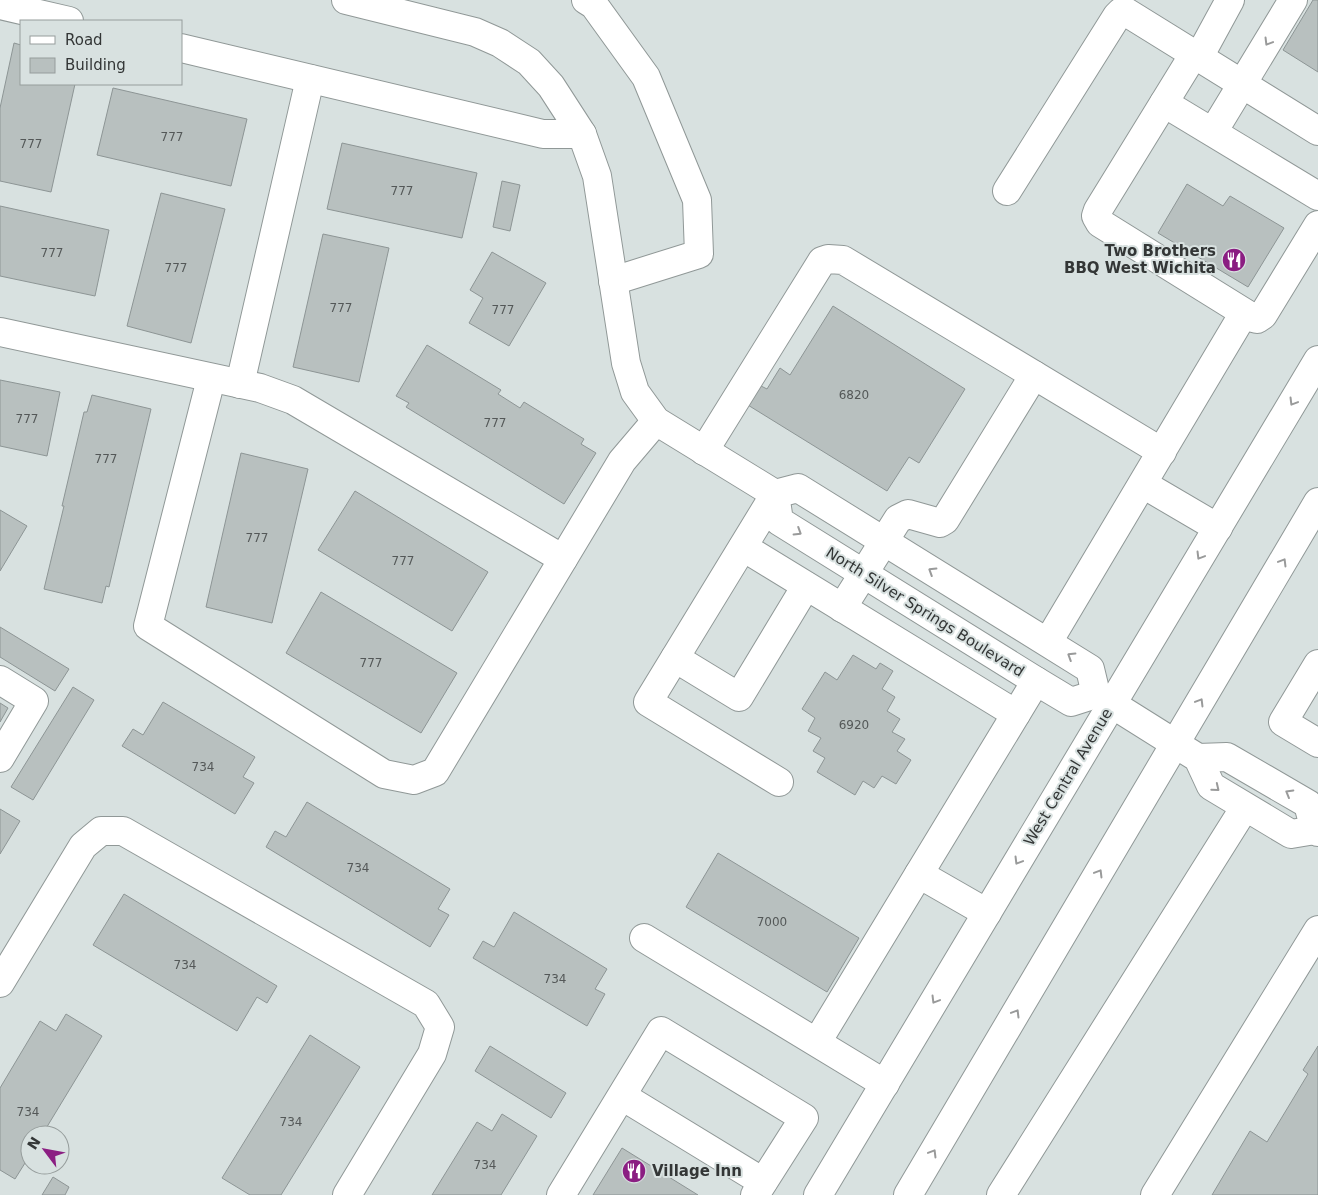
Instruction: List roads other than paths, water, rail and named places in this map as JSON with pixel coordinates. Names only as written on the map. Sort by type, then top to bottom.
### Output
[{"type":"main road","points":[[346,0],[475,32],[500,43],[529,62],[551,86],[582,134],[597,176],[626,363],[636,392],[656,421],[775,494]]},
{"type":"main road","points":[[586,0],[594,5],[646,77],[697,200],[700,254],[613,281]]},
{"type":"main road","points":[[1230,0],[1196,56],[1164,103],[1096,216],[1100,222],[1244,313],[1257,319],[1263,315],[1318,225]]},
{"type":"main road","points":[[1212,132],[1293,0]]},
{"type":"main road","points":[[0,5],[65,20]]},
{"type":"main road","points":[[1007,191],[1121,12],[1126,12],[1318,131]]},
{"type":"main road","points":[[182,48],[543,134],[582,134]]},
{"type":"main road","points":[[240,384],[310,79]]},
{"type":"main road","points":[[1164,103],[1318,196]]},
{"type":"main road","points":[[704,451],[822,261],[828,259],[842,260],[1162,452]]},
{"type":"main road","points":[[1048,642],[1244,313]]},
{"type":"main road","points":[[0,332],[260,388],[293,400],[563,559]]},
{"type":"main road","name":"West Central Avenue","points":[[818,1195],[986,914],[1104,698],[1218,528],[1318,360]]},
{"type":"main road","points":[[842,608],[898,519],[908,514],[940,523],[945,520],[1034,375]]},
{"type":"main road","points":[[212,379],[148,626],[384,774],[414,780],[435,772],[622,461],[656,421]]},
{"type":"main road","points":[[1143,484],[1218,528]]},
{"type":"main road","points":[[779,782],[648,702],[775,494],[798,488],[1090,669],[1104,698],[1175,744],[1198,758],[1227,757],[1308,804],[1316,831],[1291,834],[1211,786],[1198,758]]},
{"type":"main road","name":"North Silver Springs Boulevard","points":[[775,494],[779,521],[1036,681],[1071,702],[1104,698]]},
{"type":"main road","points":[[908,1195],[1318,502]]},
{"type":"main road","points":[[743,547],[1016,714]]},
{"type":"main road","points":[[675,658],[739,697],[806,586]]},
{"type":"main road","points":[[1318,664],[1283,722],[1318,743]]},
{"type":"main road","points":[[0,680],[34,701],[0,758]]},
{"type":"main road","points":[[817,1042],[1036,681]]},
{"type":"main road","points":[[1001,1195],[1245,806]]},
{"type":"main road","points":[[0,983],[84,846],[101,831],[123,831],[426,1004],[440,1027],[432,1054],[347,1195]]},
{"type":"main road","points":[[919,874],[986,914]]},
{"type":"main road","points":[[1155,1195],[1318,930]]},
{"type":"main road","points":[[644,938],[885,1084]]},
{"type":"main road","points":[[561,1195],[661,1031],[804,1118],[759,1189],[622,1096]]},
{"type":"place","name":"Two Brothers BBQ West Wichita","points":[[1234,260]]},
{"type":"place","name":"Village Inn","points":[[634,1171]]}]
